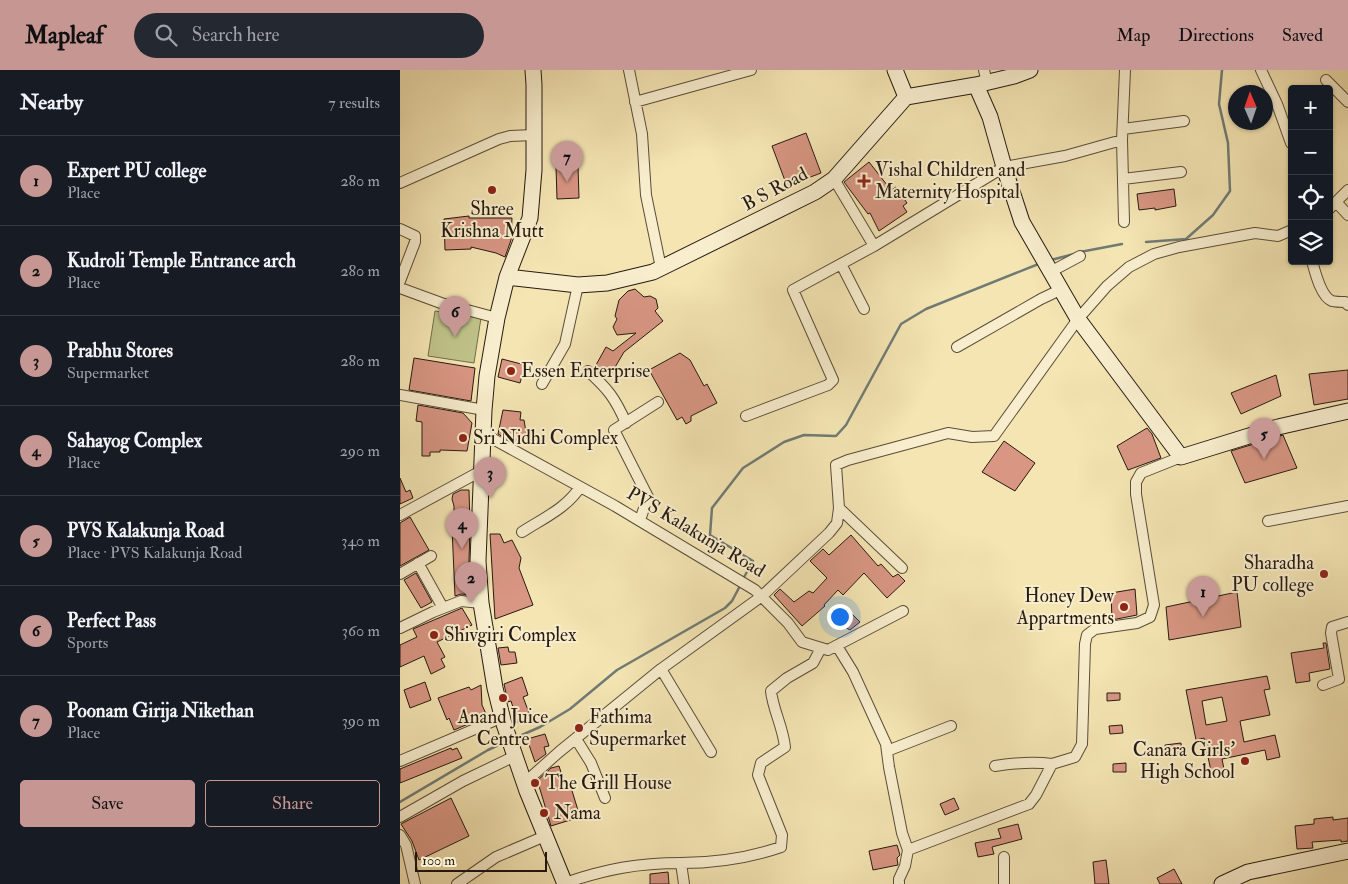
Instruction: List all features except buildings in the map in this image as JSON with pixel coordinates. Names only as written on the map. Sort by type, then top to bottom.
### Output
[{"type":"street","points":[[533,70],[534,170],[530,218],[507,277],[497,318],[487,376],[478,561],[481,603],[495,688],[503,721],[527,791],[565,884],[594,874],[634,865],[700,863],[763,853],[781,847],[782,834],[758,774],[761,763],[785,747],[784,736],[772,700],[771,691],[787,678],[813,663],[821,648],[828,650],[837,646],[903,611]]},
{"type":"street","points":[[629,70],[642,134],[646,195],[661,268]]},
{"type":"street","points":[[635,102],[751,70]]},
{"type":"street","points":[[895,70],[906,97],[982,79],[1014,76],[1030,70]]},
{"type":"street","points":[[1124,222],[1122,129],[1126,70]]},
{"type":"street","points":[[1262,70],[1288,135]]},
{"type":"street","points":[[982,79],[990,117],[1022,222],[1078,318],[1181,457]]},
{"type":"street","points":[[1326,80],[1348,102]]},
{"type":"street","name":"B S Road","points":[[507,277],[578,286],[607,283],[653,272],[791,206],[834,179],[906,97]]},
{"type":"street","points":[[1122,129],[1184,121]]},
{"type":"street","points":[[400,183],[499,139],[510,136],[534,135]]},
{"type":"street","points":[[746,416],[828,385],[833,380],[793,290],[874,246],[1004,167],[1065,156],[1122,140]]},
{"type":"street","points":[[1123,179],[1181,172]]},
{"type":"street","points":[[834,179],[874,246]]},
{"type":"street","points":[[1348,190],[1333,206],[1348,216]]},
{"type":"street","points":[[400,229],[415,236],[415,242],[400,281]]},
{"type":"street","points":[[527,791],[531,777],[617,703],[759,593],[829,533],[837,523],[839,508],[836,465],[848,460],[948,433],[972,437],[994,436],[1078,318],[1107,286],[1129,267],[1148,256],[1179,247],[1255,233],[1278,236],[1288,232]]},
{"type":"street","points":[[1050,269],[1080,256]]},
{"type":"street","points":[[841,264],[864,309]]},
{"type":"street","points":[[1313,265],[1326,296],[1331,300],[1345,302],[1348,305]]},
{"type":"street","points":[[542,384],[565,344],[578,286]]},
{"type":"street","points":[[400,288],[441,303],[497,318]]},
{"type":"street","points":[[957,347],[1062,289]]},
{"type":"street","points":[[588,371],[604,385],[616,400],[626,422]]},
{"type":"street","points":[[400,395],[484,410]]},
{"type":"street","points":[[640,520],[648,496],[614,430],[658,402]]},
{"type":"street","points":[[995,766],[1020,762],[1052,764],[1075,758],[1082,744],[1085,644],[1087,635],[1095,629],[1137,624],[1150,617],[1154,605],[1136,494],[1136,482],[1141,473],[1181,457],[1278,427],[1348,411]]},
{"type":"street","name":"PVS Kalakunja Road","points":[[484,434],[640,520],[759,593],[788,623],[802,642],[821,648]]},
{"type":"street","points":[[400,516],[481,471]]},
{"type":"street","points":[[522,532],[574,497],[580,487]]},
{"type":"street","points":[[1268,521],[1348,506]]},
{"type":"street","points":[[839,508],[902,568]]},
{"type":"street","points":[[400,574],[431,556]]},
{"type":"street","points":[[418,563],[442,608]]},
{"type":"street","points":[[400,628],[461,601],[481,603]]},
{"type":"street","points":[[1323,685],[1339,679],[1331,633],[1332,627],[1348,622]]},
{"type":"street","points":[[837,646],[853,672],[879,727],[887,751],[888,767],[908,850],[906,866],[899,879],[899,884]]},
{"type":"street","points":[[661,669],[711,752]]},
{"type":"street","points":[[400,761],[503,721]]},
{"type":"street","points":[[887,751],[951,726]]},
{"type":"street","points":[[576,739],[590,763],[605,798]]},
{"type":"street","points":[[400,817],[514,753]]},
{"type":"street","points":[[908,850],[1029,804],[1036,795],[1052,764]]},
{"type":"street","points":[[400,835],[406,845],[415,884]]},
{"type":"street","points":[[457,884],[496,856],[545,836]]},
{"type":"street","points":[[1222,884],[1248,872],[1348,851]]},
{"type":"street","points":[[1004,857],[1004,884]]},
{"type":"street","points":[[681,863],[684,884]]},
{"type":"green space","points":[[435,311],[481,318],[474,363],[428,356]]},
{"type":"waterway","points":[[1146,242],[1186,239],[1213,215],[1230,191],[1228,143],[1219,104],[1222,70]]},
{"type":"waterway","points":[[1080,252],[1122,244]]},
{"type":"waterway","points":[[1051,260],[1074,254]]},
{"type":"waterway","points":[[743,579],[753,561],[710,535],[712,508],[743,468],[784,442],[804,435],[836,436],[846,425],[901,324],[926,309],[1041,263]]},
{"type":"waterway","points":[[515,738],[540,727],[570,709],[617,670],[725,608],[732,601],[741,584]]},
{"type":"waterway","points":[[400,802],[505,742]]},
{"type":"place","name":"Vishal Children and Maternity Hospital","points":[[864,181]]},
{"type":"place","name":"Poonam Girija Nikethan","points":[[567,182]]},
{"type":"place","name":"Shree Krishna Mutt","points":[[492,190]]},
{"type":"place","name":"Perfect Pass","points":[[455,337]]},
{"type":"place","name":"Essen Enterprise","points":[[511,371]]},
{"type":"place","name":"Sri Nidhi Complex","points":[[463,438]]},
{"type":"place","name":"PVS Kalakunja Road","points":[[1264,459]]},
{"type":"place","name":"Prabhu Stores","points":[[490,498]]},
{"type":"place","name":"Sahayog Complex","points":[[462,549]]},
{"type":"place","name":"Sharadha PU college","points":[[1324,574]]},
{"type":"place","name":"Kudroli Temple Entrance arch","points":[[471,603]]},
{"type":"place","name":"Honey Dew Appartments","points":[[1124,607]]},
{"type":"place","name":"Expert PU college","points":[[1203,617]]},
{"type":"place","name":"Shivgiri Complex","points":[[434,635]]},
{"type":"place","name":"Anand Juice Centre","points":[[503,698]]},
{"type":"place","name":"Fathima Supermarket","points":[[579,728]]},
{"type":"place","name":"Canara Girls' High School","points":[[1245,761]]},
{"type":"place","name":"The Grill House","points":[[535,783]]},
{"type":"place","name":"Nama","points":[[544,813]]}]
